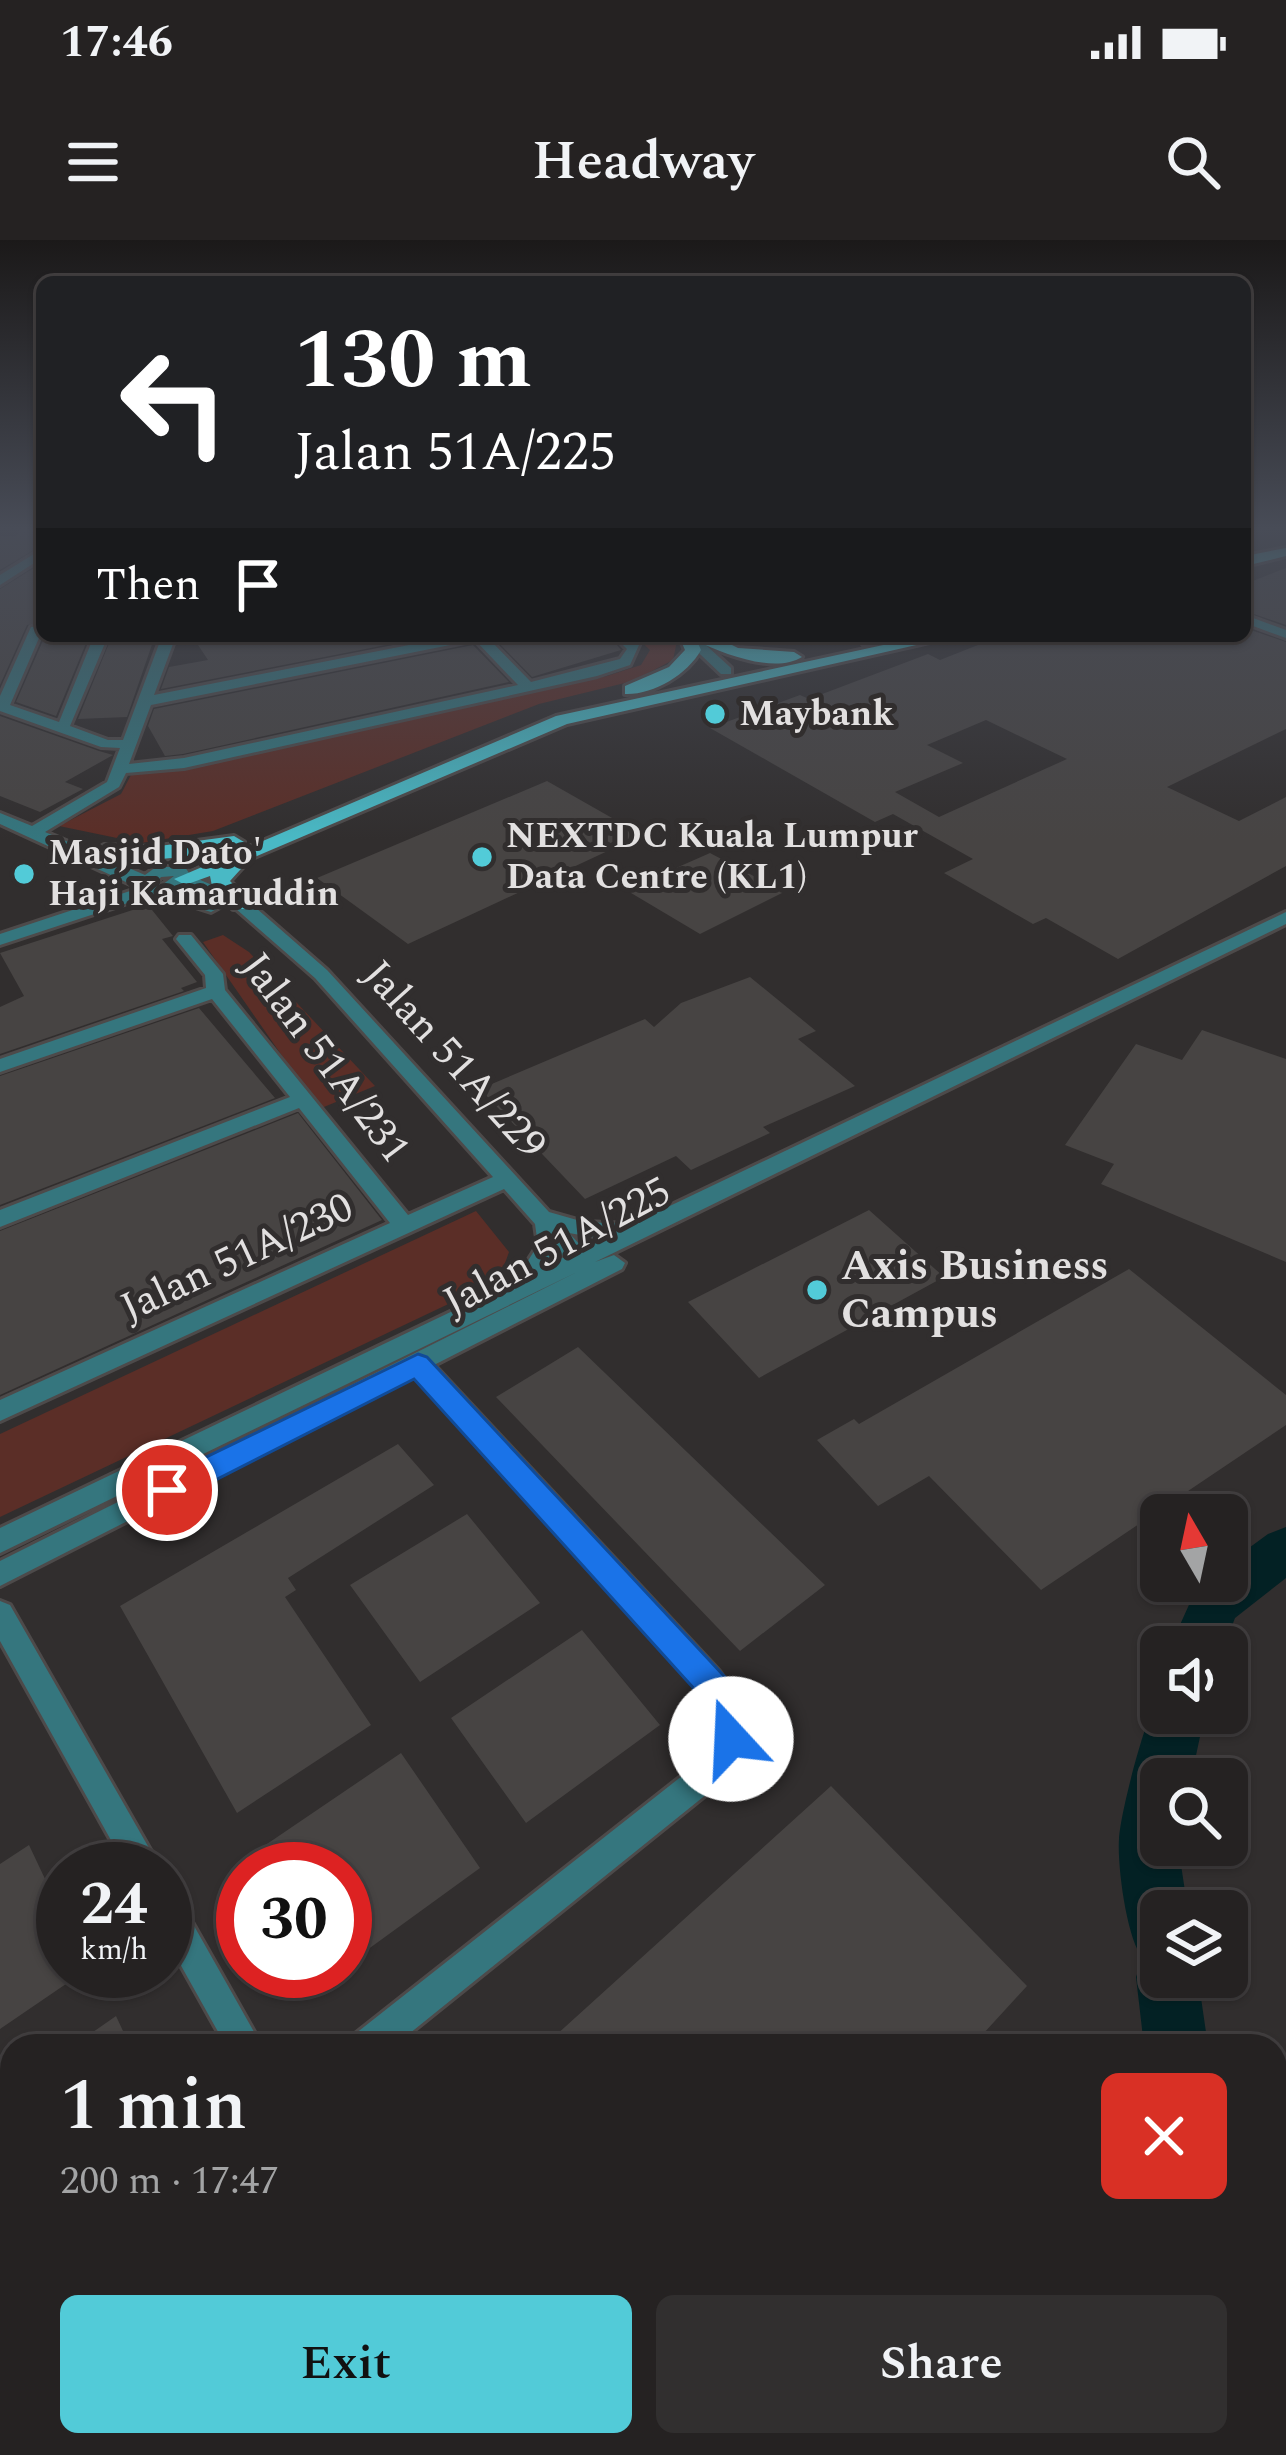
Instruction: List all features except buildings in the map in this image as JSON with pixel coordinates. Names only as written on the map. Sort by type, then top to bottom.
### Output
[{"type":"main road","points":[[632,696],[690,659],[690,642]]},
{"type":"main road","points":[[714,642],[735,652],[797,663]]},
{"type":"main road","points":[[176,875],[632,696],[797,663],[856,642]]},
{"type":"main road","points":[[632,696],[914,642]]},
{"type":"main road","points":[[104,851],[238,849]]},
{"type":"main road","points":[[238,849],[219,883],[243,909]]},
{"type":"street","points":[[34,633],[1,706],[106,744],[131,744]]},
{"type":"street","points":[[62,728],[98,642]]},
{"type":"street","points":[[34,832],[105,793],[122,769],[167,642]]},
{"type":"street","points":[[146,701],[446,642]]},
{"type":"street","points":[[483,642],[529,688]]},
{"type":"street","points":[[122,769],[184,763],[592,673],[625,662],[634,648],[628,642]]},
{"type":"street","points":[[696,642],[734,672]]},
{"type":"street","points":[[706,642],[734,672]]},
{"type":"street","name":"Jalan 51A/229","points":[[0,818],[154,887],[228,914],[243,909]]},
{"type":"street","name":"Jalan 51A/229","points":[[80,850],[104,851],[176,875],[243,909],[280,935],[321,974],[587,1267]]},
{"type":"street","points":[[0,940],[154,887],[176,875]]},
{"type":"street","name":"Jalan 51A/225","points":[[0,1574],[418,1364],[587,1267],[638,1231],[760,1176],[1286,917]]},
{"type":"street","name":"Jalan 51A/231","points":[[185,939],[214,974],[216,991],[403,1225]]},
{"type":"street","points":[[0,1066],[216,991]]},
{"type":"street","points":[[0,1219],[301,1100]]},
{"type":"street","name":"Jalan 51A/225","points":[[0,1541],[522,1288],[587,1267],[688,1223],[760,1176]]},
{"type":"street","name":"Jalan 51A/230","points":[[0,1411],[509,1178]]},
{"type":"street","points":[[522,1288],[549,1245],[545,1219],[610,1234],[638,1231]]},
{"type":"street","points":[[382,2034],[717,1767],[731,1739],[726,1702],[709,1681],[418,1364]]},
{"type":"street","points":[[0,1614],[130,1842]]},
{"type":"street","points":[[192,1953],[238,2034]]},
{"type":"shaded area","points":[[641,642],[677,642],[673,660],[633,681],[539,704],[213,831],[141,843],[59,826],[121,794],[132,773],[180,770],[607,676],[641,665],[650,650]]},
{"type":"shaded area","points":[[223,935],[249,952],[375,1086],[319,1109],[203,942]]},
{"type":"shaded area","points":[[476,1211],[509,1252],[499,1280],[0,1517],[0,1434]]},
{"type":"waterway","points":[[1206,1626],[1215,1603],[1286,1549]]},
{"type":"waterway","points":[[1167,1758],[1172,1734]]},
{"type":"waterway","points":[[1152,1866],[1155,1890]]},
{"type":"waterway","points":[[1170,1998],[1174,2034]]},
{"type":"place","name":"Maybank","points":[[715,714]]},
{"type":"place","name":"NEXTDC Kuala Lumpur Data Centre (KL1)","points":[[482,857]]},
{"type":"place","name":"Masjid Dato' Haji Kamaruddin","points":[[24,874]]},
{"type":"place","name":"Axis Business Campus","points":[[817,1290]]},
{"type":"route","points":[[167,1490],[418,1364],[709,1681],[726,1702],[731,1739]]}]
